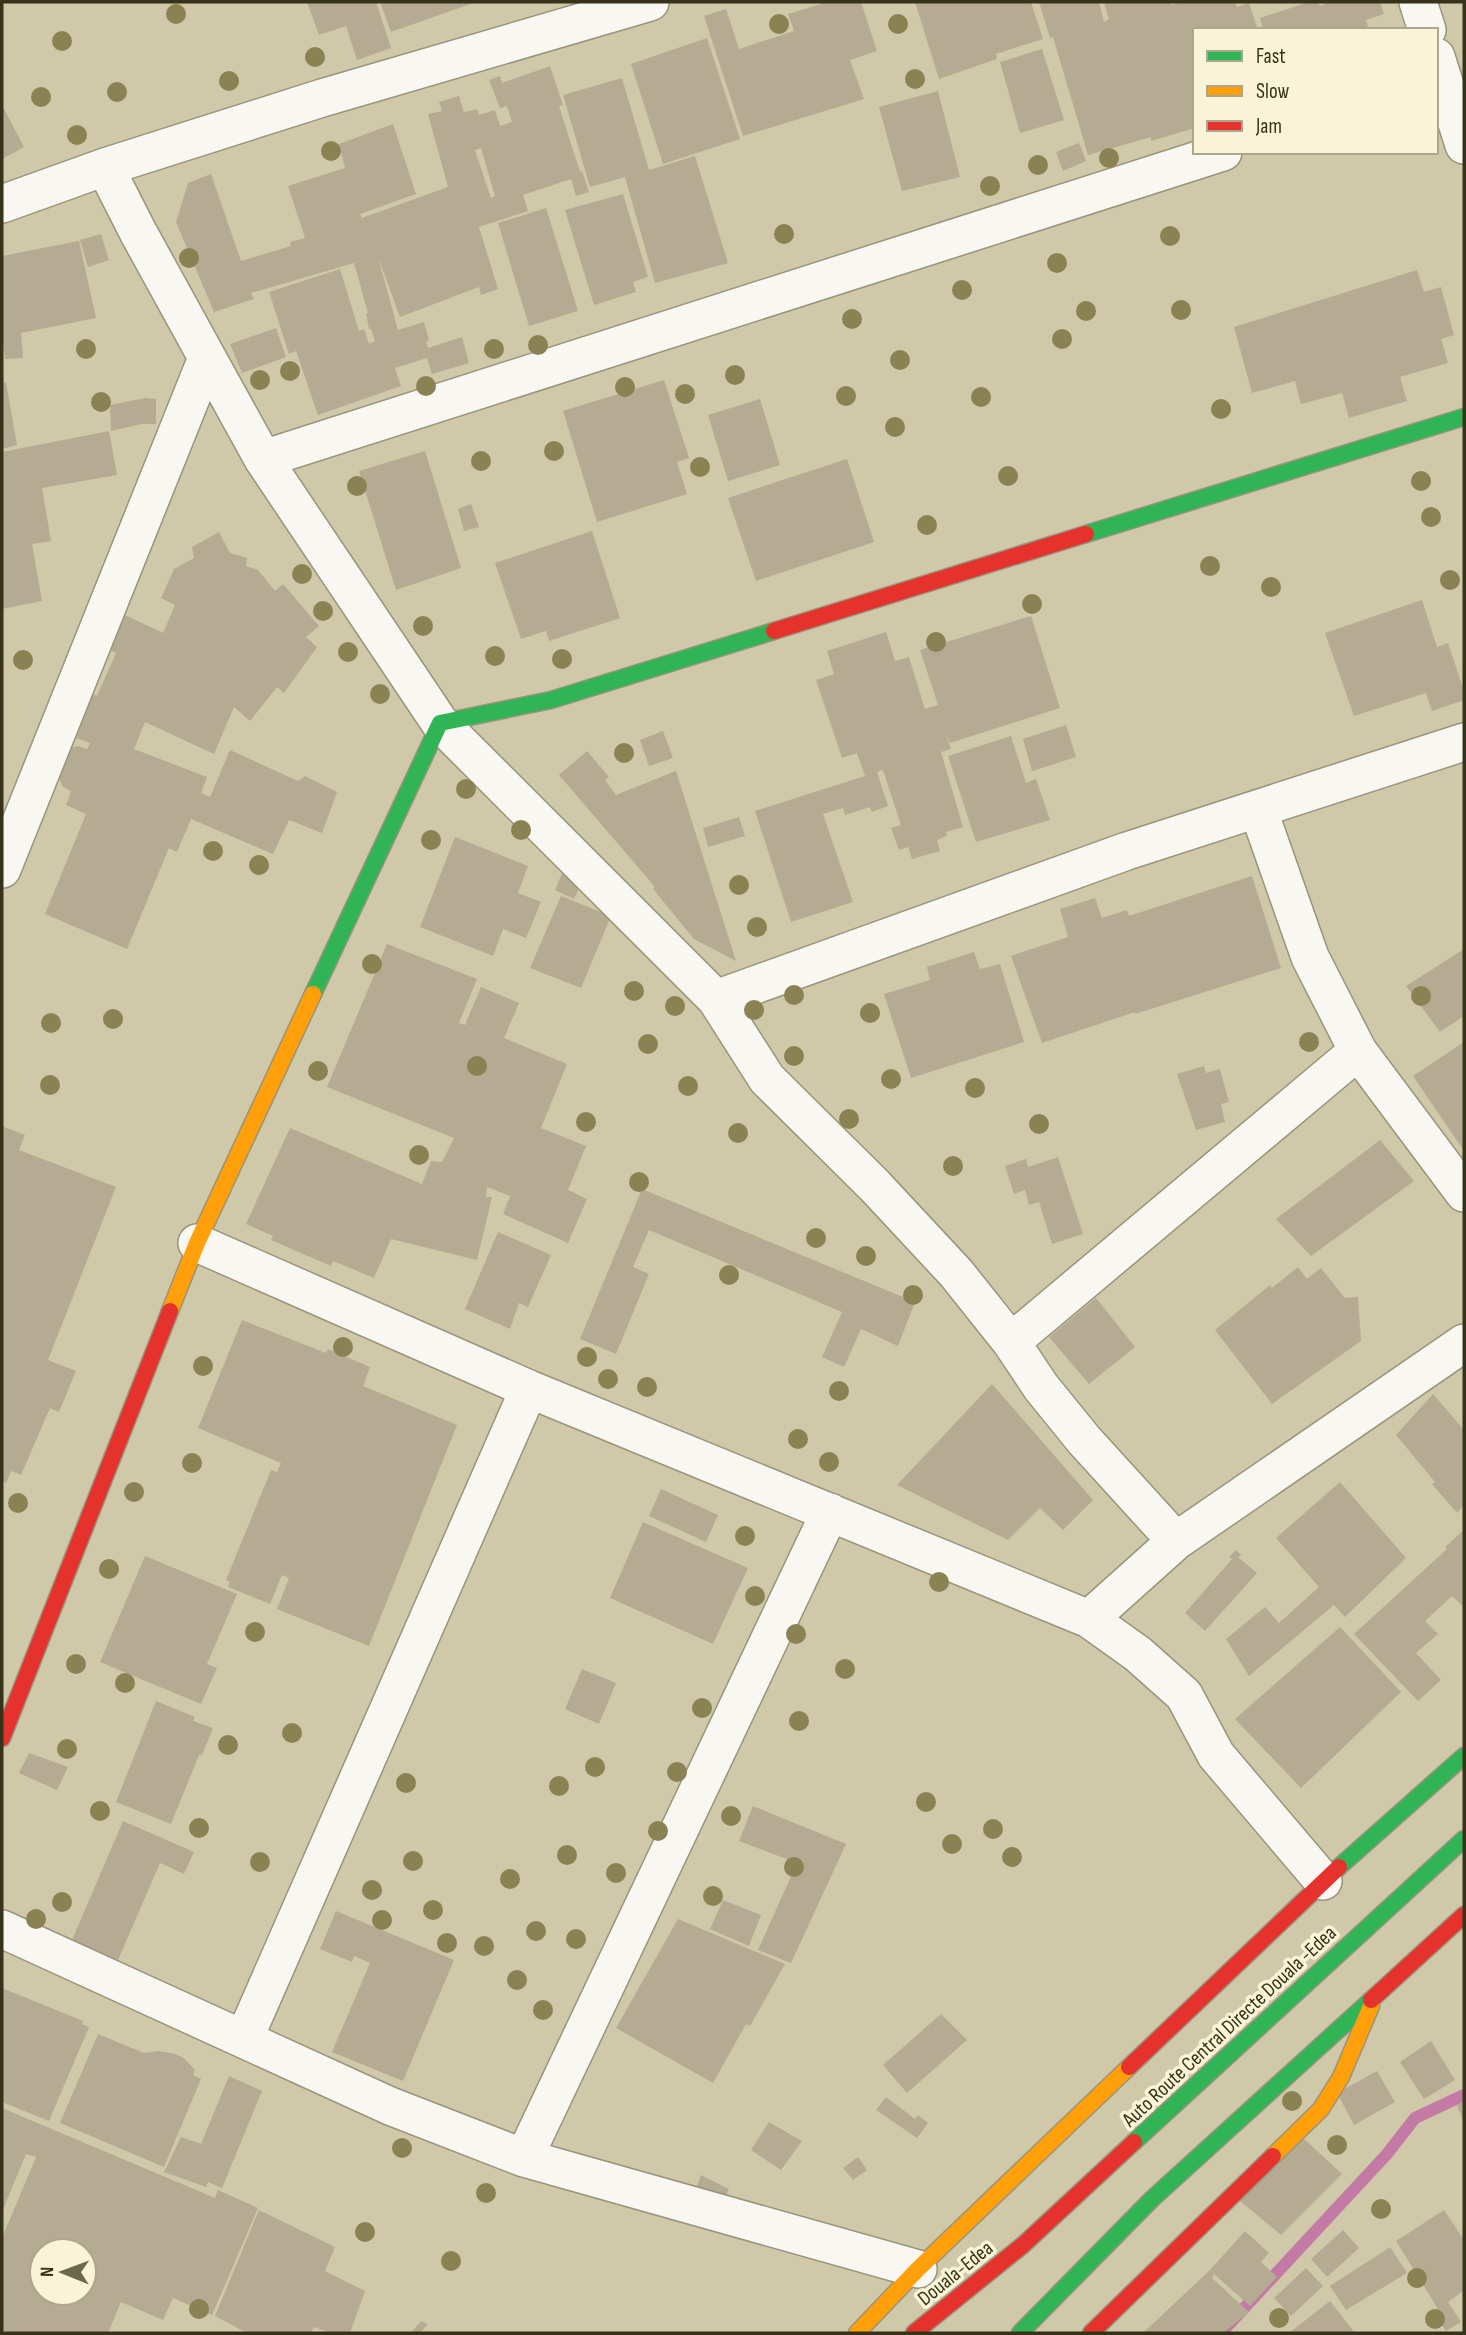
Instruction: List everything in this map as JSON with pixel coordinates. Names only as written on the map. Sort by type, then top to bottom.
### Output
[{"type":"main road","points":[[2,1738],[197,1242],[440,723],[551,700],[1464,417]]},
{"type":"main road","points":[[856,2333],[918,2269],[1323,1881],[1464,1756]]},
{"type":"main road","name":"Auto Route Central Directe Douala -Edea","points":[[1023,2245],[1464,1839]]},
{"type":"main road","points":[[1020,2333],[1152,2199],[1464,1915]]},
{"type":"main road","points":[[1091,2333],[1321,2109],[1341,2077],[1375,1996]]},
{"type":"main road","points":[[951,2323],[1023,2245]]},
{"type":"main road","name":"Douala-Edea","points":[[914,2333],[1023,2245]]},
{"type":"street","points":[[2,204],[105,167],[322,98],[650,2]]},
{"type":"street","points":[[1418,2],[1426,28]]},
{"type":"street","points":[[1445,74],[1464,145]]},
{"type":"street","points":[[263,459],[1217,154]]},
{"type":"street","points":[[105,167],[263,459],[440,723],[716,999],[767,1079],[875,1186],[956,1273],[1012,1342],[1041,1387],[1084,1440],[1176,1541]]},
{"type":"street","points":[[2,869],[208,358]]},
{"type":"street","points":[[716,999],[1127,851],[1464,742]]},
{"type":"street","points":[[1258,809],[1310,957],[1358,1051],[1464,1192]]},
{"type":"street","points":[[1012,1342],[1358,1051]]},
{"type":"street","points":[[197,1242],[529,1389],[1089,1619],[1138,1654],[1184,1695],[1216,1755],[1323,1881]]},
{"type":"street","points":[[1089,1619],[1176,1541],[1464,1343]]},
{"type":"street","points":[[244,2039],[529,1389]]},
{"type":"street","points":[[524,2158],[830,1512]]},
{"type":"street","points":[[2,1929],[390,2105],[524,2158],[918,2269]]},
{"type":"building","points":[[307,2],[376,2],[391,48],[357,60],[346,26],[319,35]]},
{"type":"building","points":[[380,2],[476,2],[391,32]]},
{"type":"building","points":[[820,2],[861,2],[877,51],[850,60],[864,99],[743,136],[704,16],[726,9],[739,49],[794,31],[788,14],[821,4]]},
{"type":"building","points":[[915,2],[1031,2],[1043,39],[996,54],[997,59],[939,79]]},
{"type":"building","points":[[1039,2],[1099,2],[1104,22],[1109,19],[1104,2],[1171,2],[1172,5],[1182,2],[1235,2],[1237,7],[1249,3],[1257,28],[1193,28],[1193,129],[1088,155],[1053,37],[1050,38]]},
{"type":"building","points":[[1309,2],[1318,2],[1320,6],[1325,2],[1380,2],[1384,14],[1366,20],[1368,28],[1262,28],[1260,18]]},
{"type":"building","points":[[707,38],[740,139],[663,164],[631,64]]},
{"type":"building","points":[[1042,49],[1064,120],[1020,133],[1000,62]]},
{"type":"building","points":[[550,66],[563,105],[559,106],[589,192],[576,196],[571,179],[523,195],[528,211],[479,227],[498,289],[481,295],[479,287],[400,317],[378,257],[398,330],[424,322],[429,340],[426,342],[428,348],[462,337],[469,363],[432,374],[427,358],[395,368],[401,386],[318,415],[296,351],[289,354],[269,292],[340,269],[359,331],[364,329],[369,344],[375,341],[369,329],[368,313],[354,263],[251,293],[254,299],[214,312],[176,222],[188,183],[211,174],[241,261],[291,246],[290,242],[305,238],[288,186],[345,168],[339,144],[393,124],[416,194],[360,214],[362,218],[448,187],[428,114],[442,111],[439,102],[459,96],[464,112],[477,109],[479,115],[495,110],[500,126],[512,122],[507,106],[500,108],[489,80],[500,76],[502,83]],"holes":[[[481,148],[495,196],[491,198],[475,150]]]},
{"type":"building","points":[[622,78],[649,170],[695,156],[728,263],[655,283],[625,177],[590,187],[563,95]]},
{"type":"building","points":[[938,91],[960,177],[902,191],[879,107]]},
{"type":"building","points":[[2,105],[24,147],[2,159]]},
{"type":"building","points":[[1079,143],[1086,161],[1063,171],[1056,152]]},
{"type":"building","points":[[623,194],[648,277],[633,282],[636,292],[594,305],[565,210]]},
{"type":"building","points":[[546,208],[578,311],[529,326],[498,223]]},
{"type":"building","points":[[101,234],[109,260],[88,267],[80,240]]},
{"type":"building","points":[[79,241],[96,318],[21,333],[23,358],[5,359],[2,337],[2,256]]},
{"type":"building","points":[[1417,270],[1424,292],[1441,287],[1454,335],[1441,339],[1448,363],[1400,377],[1407,401],[1349,418],[1342,393],[1301,404],[1295,381],[1252,393],[1234,327]]},
{"type":"building","points":[[276,328],[286,357],[242,373],[230,344]]},
{"type":"building","points":[[664,380],[689,458],[677,462],[687,494],[597,522],[563,411]]},
{"type":"building","points":[[6,382],[17,445],[2,449],[2,383]]},
{"type":"building","points":[[145,398],[156,399],[156,424],[142,424],[111,431],[110,405]]},
{"type":"building","points":[[760,399],[780,465],[728,481],[708,415]]},
{"type":"building","points":[[109,431],[117,475],[42,488],[51,541],[32,544],[42,601],[2,609],[2,452]]},
{"type":"building","points":[[425,451],[461,568],[396,590],[359,471]]},
{"type":"building","points":[[847,459],[874,542],[756,581],[728,498]]},
{"type":"building","points":[[471,504],[479,527],[464,531],[458,509]]},
{"type":"building","points":[[592,531],[620,618],[549,641],[546,631],[521,639],[495,563]]},
{"type":"building","points":[[219,532],[230,553],[247,558],[246,566],[258,570],[275,591],[283,584],[319,626],[306,637],[317,647],[284,693],[277,687],[250,721],[234,707],[214,754],[145,722],[134,749],[207,777],[201,793],[210,797],[230,750],[298,781],[305,776],[337,792],[322,833],[289,820],[273,854],[191,819],[177,852],[169,848],[127,949],[45,914],[86,814],[66,805],[71,791],[62,786],[58,774],[69,748],[78,746],[87,749],[90,743],[76,738],[93,694],[97,696],[116,653],[107,648],[123,614],[163,633],[175,605],[161,598],[174,569],[194,558],[192,547]]},
{"type":"building","points":[[1422,600],[1437,647],[1448,643],[1464,691],[1464,700],[1432,711],[1426,693],[1354,716],[1325,633]]},
{"type":"building","points":[[1031,616],[1060,708],[950,743],[945,732],[951,749],[941,752],[963,827],[946,832],[947,836],[937,840],[940,851],[912,859],[908,847],[899,850],[891,828],[901,825],[883,770],[877,772],[888,806],[872,812],[870,807],[845,815],[843,808],[823,814],[853,902],[791,922],[755,811],[865,776],[857,753],[842,758],[816,680],[834,674],[827,651],[886,632],[895,661],[909,657],[925,709],[938,705],[920,650]]},
{"type":"building","points":[[1066,725],[1076,757],[1032,771],[1023,739]]},
{"type":"building","points":[[663,731],[673,758],[649,766],[640,740]]},
{"type":"building","points":[[1011,736],[1026,783],[1036,779],[1050,820],[976,842],[948,756]]},
{"type":"building","points":[[587,751],[609,777],[605,780],[616,795],[676,771],[736,961],[694,939],[653,889],[655,887],[559,775]]},
{"type":"building","points":[[739,817],[745,836],[708,847],[703,828]]},
{"type":"building","points":[[455,837],[528,866],[518,893],[541,902],[526,938],[503,929],[493,956],[420,927]]},
{"type":"building","points":[[562,873],[582,881],[574,899],[555,890]]},
{"type":"building","points":[[1252,876],[1281,968],[1042,1043],[1011,956],[1068,937],[1060,909],[1095,898],[1102,918],[1127,910],[1129,916]]},
{"type":"building","points":[[561,896],[611,916],[581,988],[530,968]]},
{"type":"building","points":[[387,944],[477,979],[459,1023],[465,1025],[481,987],[519,1003],[504,1038],[567,1064],[541,1128],[586,1146],[568,1190],[587,1199],[568,1243],[503,1214],[510,1196],[487,1187],[486,1197],[492,1197],[477,1260],[391,1239],[374,1278],[333,1261],[331,1266],[271,1240],[273,1236],[246,1224],[290,1128],[422,1184],[431,1161],[442,1162],[454,1138],[327,1087]]},
{"type":"building","points":[[1464,949],[1464,1016],[1440,1032],[1406,986]]},
{"type":"building","points":[[974,952],[980,969],[1000,964],[1024,1042],[911,1078],[884,994],[930,980],[927,967]]},
{"type":"building","points":[[1464,1042],[1464,1151],[1413,1076]]},
{"type":"building","points":[[1204,1066],[1206,1073],[1220,1069],[1229,1102],[1221,1104],[1225,1122],[1196,1130],[1177,1074]]},
{"type":"building","points":[[2,1126],[25,1135],[19,1150],[116,1187],[48,1360],[76,1371],[59,1412],[50,1408],[21,1475],[11,1471],[6,1483],[2,1481]]},
{"type":"building","points":[[1380,1140],[1414,1181],[1311,1256],[1276,1219]]},
{"type":"building","points":[[1058,1157],[1083,1234],[1052,1244],[1039,1202],[1029,1205],[1025,1190],[1014,1194],[1005,1166],[1026,1159],[1028,1167]]},
{"type":"building","points":[[642,1189],[915,1302],[898,1346],[861,1329],[844,1367],[822,1357],[842,1312],[649,1230],[633,1267],[649,1274],[616,1354],[580,1339]]},
{"type":"building","points":[[498,1232],[551,1255],[528,1307],[519,1303],[510,1329],[465,1309]]},
{"type":"building","points":[[1298,1267],[1307,1279],[1321,1268],[1345,1298],[1358,1297],[1361,1341],[1272,1404],[1215,1330],[1270,1285],[1272,1288]]},
{"type":"building","points":[[1096,1298],[1135,1347],[1089,1384],[1049,1337]]},
{"type":"building","points":[[242,1320],[326,1353],[328,1349],[370,1367],[363,1386],[457,1425],[369,1646],[277,1609],[289,1578],[282,1575],[270,1604],[228,1587],[230,1582],[226,1580],[271,1470],[277,1472],[281,1463],[198,1428]]},
{"type":"building","points":[[992,1384],[1093,1500],[1063,1530],[1040,1508],[1008,1540],[897,1485]]},
{"type":"building","points":[[1433,1394],[1464,1430],[1464,1505],[1457,1513],[1396,1435]]},
{"type":"building","points":[[1340,1482],[1406,1558],[1345,1617],[1334,1605],[1249,1676],[1226,1639],[1265,1607],[1279,1623],[1319,1587],[1276,1538]]},
{"type":"building","points":[[661,1489],[718,1515],[706,1542],[649,1516]]},
{"type":"building","points":[[643,1522],[748,1568],[713,1644],[610,1598]]},
{"type":"building","points":[[1464,1530],[1464,1607],[1452,1596],[1425,1621],[1438,1634],[1416,1653],[1441,1680],[1418,1701],[1354,1634],[1447,1549],[1445,1547]]},
{"type":"building","points":[[1236,1550],[1241,1555],[1238,1557],[1257,1573],[1205,1631],[1185,1613],[1232,1559],[1229,1557]]},
{"type":"building","points":[[145,1556],[237,1594],[207,1664],[217,1668],[201,1704],[100,1662]]},
{"type":"building","points":[[1340,1627],[1401,1692],[1301,1788],[1235,1719]]},
{"type":"building","points":[[582,1669],[616,1683],[599,1724],[565,1709]]},
{"type":"building","points":[[156,1701],[195,1717],[193,1721],[213,1728],[171,1824],[116,1802]]},
{"type":"building","points":[[29,1753],[68,1767],[57,1790],[19,1773]]},
{"type":"building","points":[[753,1806],[846,1844],[791,1963],[758,1950],[797,1863],[739,1841]]},
{"type":"building","points":[[123,1821],[194,1852],[184,1874],[160,1863],[118,1960],[72,1940]]},
{"type":"building","points":[[723,1900],[761,1915],[749,1946],[710,1929]]},
{"type":"building","points":[[336,1911],[454,1960],[403,2081],[332,2052],[370,1963],[354,1956],[352,1962],[320,1949]]},
{"type":"building","points":[[678,1919],[785,1964],[750,2026],[746,2024],[713,2083],[616,2028]]},
{"type":"building","points":[[2,1988],[83,2021],[82,2024],[89,2027],[49,2121],[2,2102]]},
{"type":"building","points":[[941,2014],[967,2040],[907,2093],[883,2065]]},
{"type":"building","points":[[98,2034],[144,2053],[159,2051],[175,2054],[184,2058],[195,2070],[193,2075],[201,2079],[164,2167],[60,2123]]},
{"type":"building","points":[[1431,2041],[1455,2080],[1424,2099],[1400,2062]]},
{"type":"building","points":[[1377,2071],[1395,2102],[1354,2125],[1337,2093]]},
{"type":"building","points":[[229,2076],[262,2091],[222,2188],[208,2182],[206,2187],[164,2172],[181,2137],[201,2144]]},
{"type":"building","points":[[886,2097],[915,2119],[918,2115],[928,2123],[917,2138],[876,2110]]},
{"type":"building","points":[[1464,2102],[1464,2123],[1457,2105]]},
{"type":"building","points":[[2,2108],[215,2198],[218,2190],[258,2208],[212,2315],[173,2298],[163,2320],[121,2302],[108,2333],[2,2333],[2,2238],[36,2157],[26,2154],[2,2212]]},
{"type":"building","points":[[769,2122],[802,2141],[781,2170],[751,2150]]},
{"type":"building","points":[[1300,2135],[1342,2174],[1281,2235],[1239,2200]]},
{"type":"building","points":[[858,2157],[867,2170],[853,2180],[843,2168]]},
{"type":"building","points":[[701,2175],[729,2189],[716,2215],[692,2199]]},
{"type":"building","points":[[259,2210],[335,2247],[325,2271],[365,2291],[350,2333],[331,2333],[314,2327],[311,2333],[247,2333],[215,2316]]},
{"type":"building","points":[[1444,2210],[1464,2240],[1464,2290],[1448,2302],[1461,2322],[1446,2331],[1433,2312],[1438,2309],[1396,2241]]},
{"type":"building","points":[[1343,2230],[1359,2248],[1327,2277],[1311,2259]]},
{"type":"building","points":[[1245,2231],[1269,2253],[1261,2262],[1277,2277],[1250,2306],[1214,2274],[1212,2278],[1249,2312],[1223,2333],[1143,2333],[1210,2270]]},
{"type":"building","points":[[1390,2247],[1407,2273],[1346,2310],[1330,2286]]},
{"type":"building","points":[[1306,2268],[1323,2286],[1291,2316],[1274,2298]]},
{"type":"building","points":[[1330,2301],[1355,2333],[1289,2333]]},
{"type":"building","points":[[421,2321],[428,2324],[420,2333],[411,2333]]},
{"type":"waterway","points":[[1221,2333],[1387,2154],[1415,2118],[1464,2095]]},
{"type":"traffic: fast","points":[[1086,534],[1464,417]]},
{"type":"traffic: fast","points":[[313,994],[440,723],[551,700],[774,631]]},
{"type":"traffic: fast","points":[[1339,1867],[1464,1756]]},
{"type":"traffic: fast","points":[[1134,2142],[1464,1839]]},
{"type":"traffic: fast","points":[[1020,2333],[1152,2199],[1371,2000]]},
{"type":"traffic: slow","points":[[170,1311],[197,1243],[313,994]]},
{"type":"traffic: slow","points":[[1273,2156],[1321,2109],[1341,2077],[1371,2006]]},
{"type":"traffic: slow","points":[[857,2333],[918,2269],[1129,2067]]},
{"type":"traffic: jam","points":[[774,631],[1086,534]]},
{"type":"traffic: jam","points":[[2,1738],[170,1311]]},
{"type":"traffic: jam","points":[[1129,2067],[1339,1867]]},
{"type":"traffic: jam","points":[[1371,2000],[1464,1915]]},
{"type":"traffic: jam","points":[[914,2333],[1023,2245],[1134,2142]]},
{"type":"traffic: jam","points":[[1091,2333],[1273,2156]]}]
